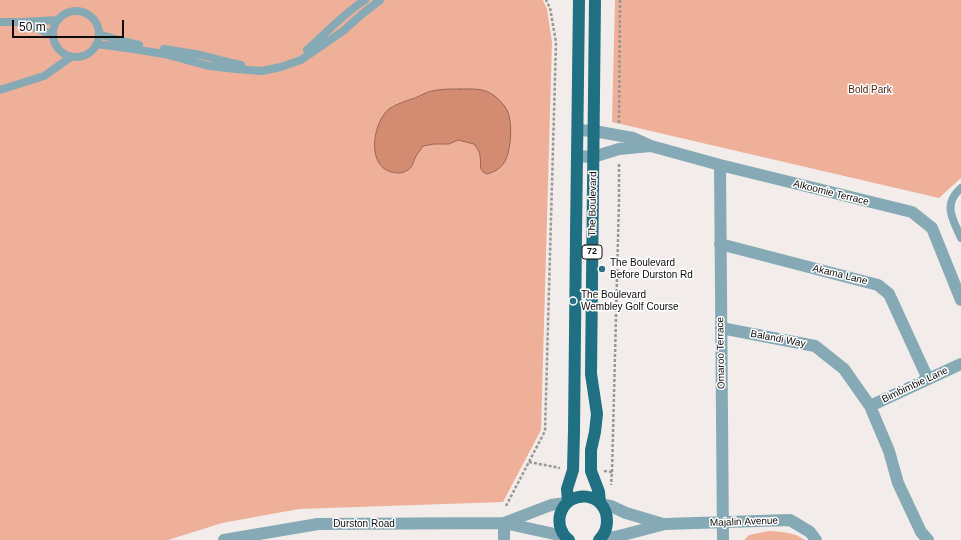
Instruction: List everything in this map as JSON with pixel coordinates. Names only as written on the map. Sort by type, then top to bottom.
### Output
[{"type":"main road","name":"The Boulevard","points":[[567,539],[560,528],[559,519],[561,510],[567,502],[567,489],[574,462],[579,0]]},
{"type":"main road","name":"The Boulevard","points":[[595,0],[591,374],[597,414],[591,450],[591,471],[599,492],[601,503],[607,514],[608,526],[600,539]]},
{"type":"main road","points":[[567,502],[576,497],[584,496],[601,503]]},
{"type":"street","name":"Alkoomie Terrace","points":[[578,130],[594,131],[633,138],[651,146],[720,165],[912,212],[932,228],[961,300]]},
{"type":"street","name":"Alkoomie Terrace","points":[[577,156],[593,157],[619,149],[651,146]]},
{"type":"street","name":"Omaroo Terrace","points":[[720,165],[723,540]]},
{"type":"street","name":"Akama Lane","points":[[720,244],[878,285],[889,294],[928,379]]},
{"type":"street","name":"Balandi Way","points":[[721,328],[815,346],[844,369],[870,406],[889,451],[898,483],[921,532],[928,540]]},
{"type":"street","name":"Bimbimbie Lane","points":[[870,406],[961,364]]},
{"type":"street","name":"Durston Road","points":[[504,523],[551,505],[567,502]]},
{"type":"street","name":"Majalin Avenue","points":[[601,503],[626,513],[665,524]]},
{"type":"street","name":"Majalin Avenue","points":[[600,539],[615,537],[665,524],[790,520],[810,532],[816,540]]},
{"type":"street","name":"Durston Road","points":[[224,540],[318,524],[504,523],[567,539]]},
{"type":"street","points":[[504,523],[504,540]]},
{"type":"lane","points":[[99,34],[122,41],[201,55],[232,64],[258,67],[282,62],[306,51],[328,32],[341,18],[365,0]]},
{"type":"lane","points":[[97,44],[164,54],[209,66],[262,71],[281,67],[300,60],[343,31],[380,0]]},
{"type":"lane","points":[[79,11],[94,19],[98,26],[99,39],[93,51],[86,56],[79,58],[71,57],[58,49],[54,42],[53,35],[54,27],[58,20],[64,14],[79,11]]},
{"type":"lane","points":[[0,22],[58,20]]},
{"type":"lane","points":[[22,22],[53,35]]},
{"type":"lane","points":[[0,90],[44,76],[71,57]]},
{"type":"lane","points":[[961,188],[957,191],[950,204],[950,212],[961,238]]},
{"type":"path","points":[[506,506],[545,431],[556,42],[550,8],[546,0]]},
{"type":"path","points":[[619,136],[620,0]]},
{"type":"path","points":[[612,472],[619,149]]},
{"type":"green space","points":[[0,0],[543,0],[547,9],[552,42],[541,430],[503,502],[299,509],[222,523],[168,540],[0,540]]},
{"type":"green space","name":"Bold Park","points":[[615,0],[961,0],[961,178],[939,198],[612,122]]},
{"type":"green space","points":[[769,531],[792,534],[805,540],[744,540],[749,535]]},
{"type":"shaded area","points":[[442,89],[487,91],[497,98],[507,110],[511,128],[510,142],[508,154],[501,167],[487,174],[482,171],[480,167],[479,153],[474,144],[458,140],[449,144],[423,146],[411,167],[404,172],[391,172],[383,168],[378,161],[375,152],[375,143],[376,133],[383,115],[389,109],[398,104],[425,93]]},
{"type":"place","name":"The Boulevard Before Durston Rd","points":[[602,269]]},
{"type":"place","name":"The Boulevard Wembley Golf Course","points":[[573,301]]}]
